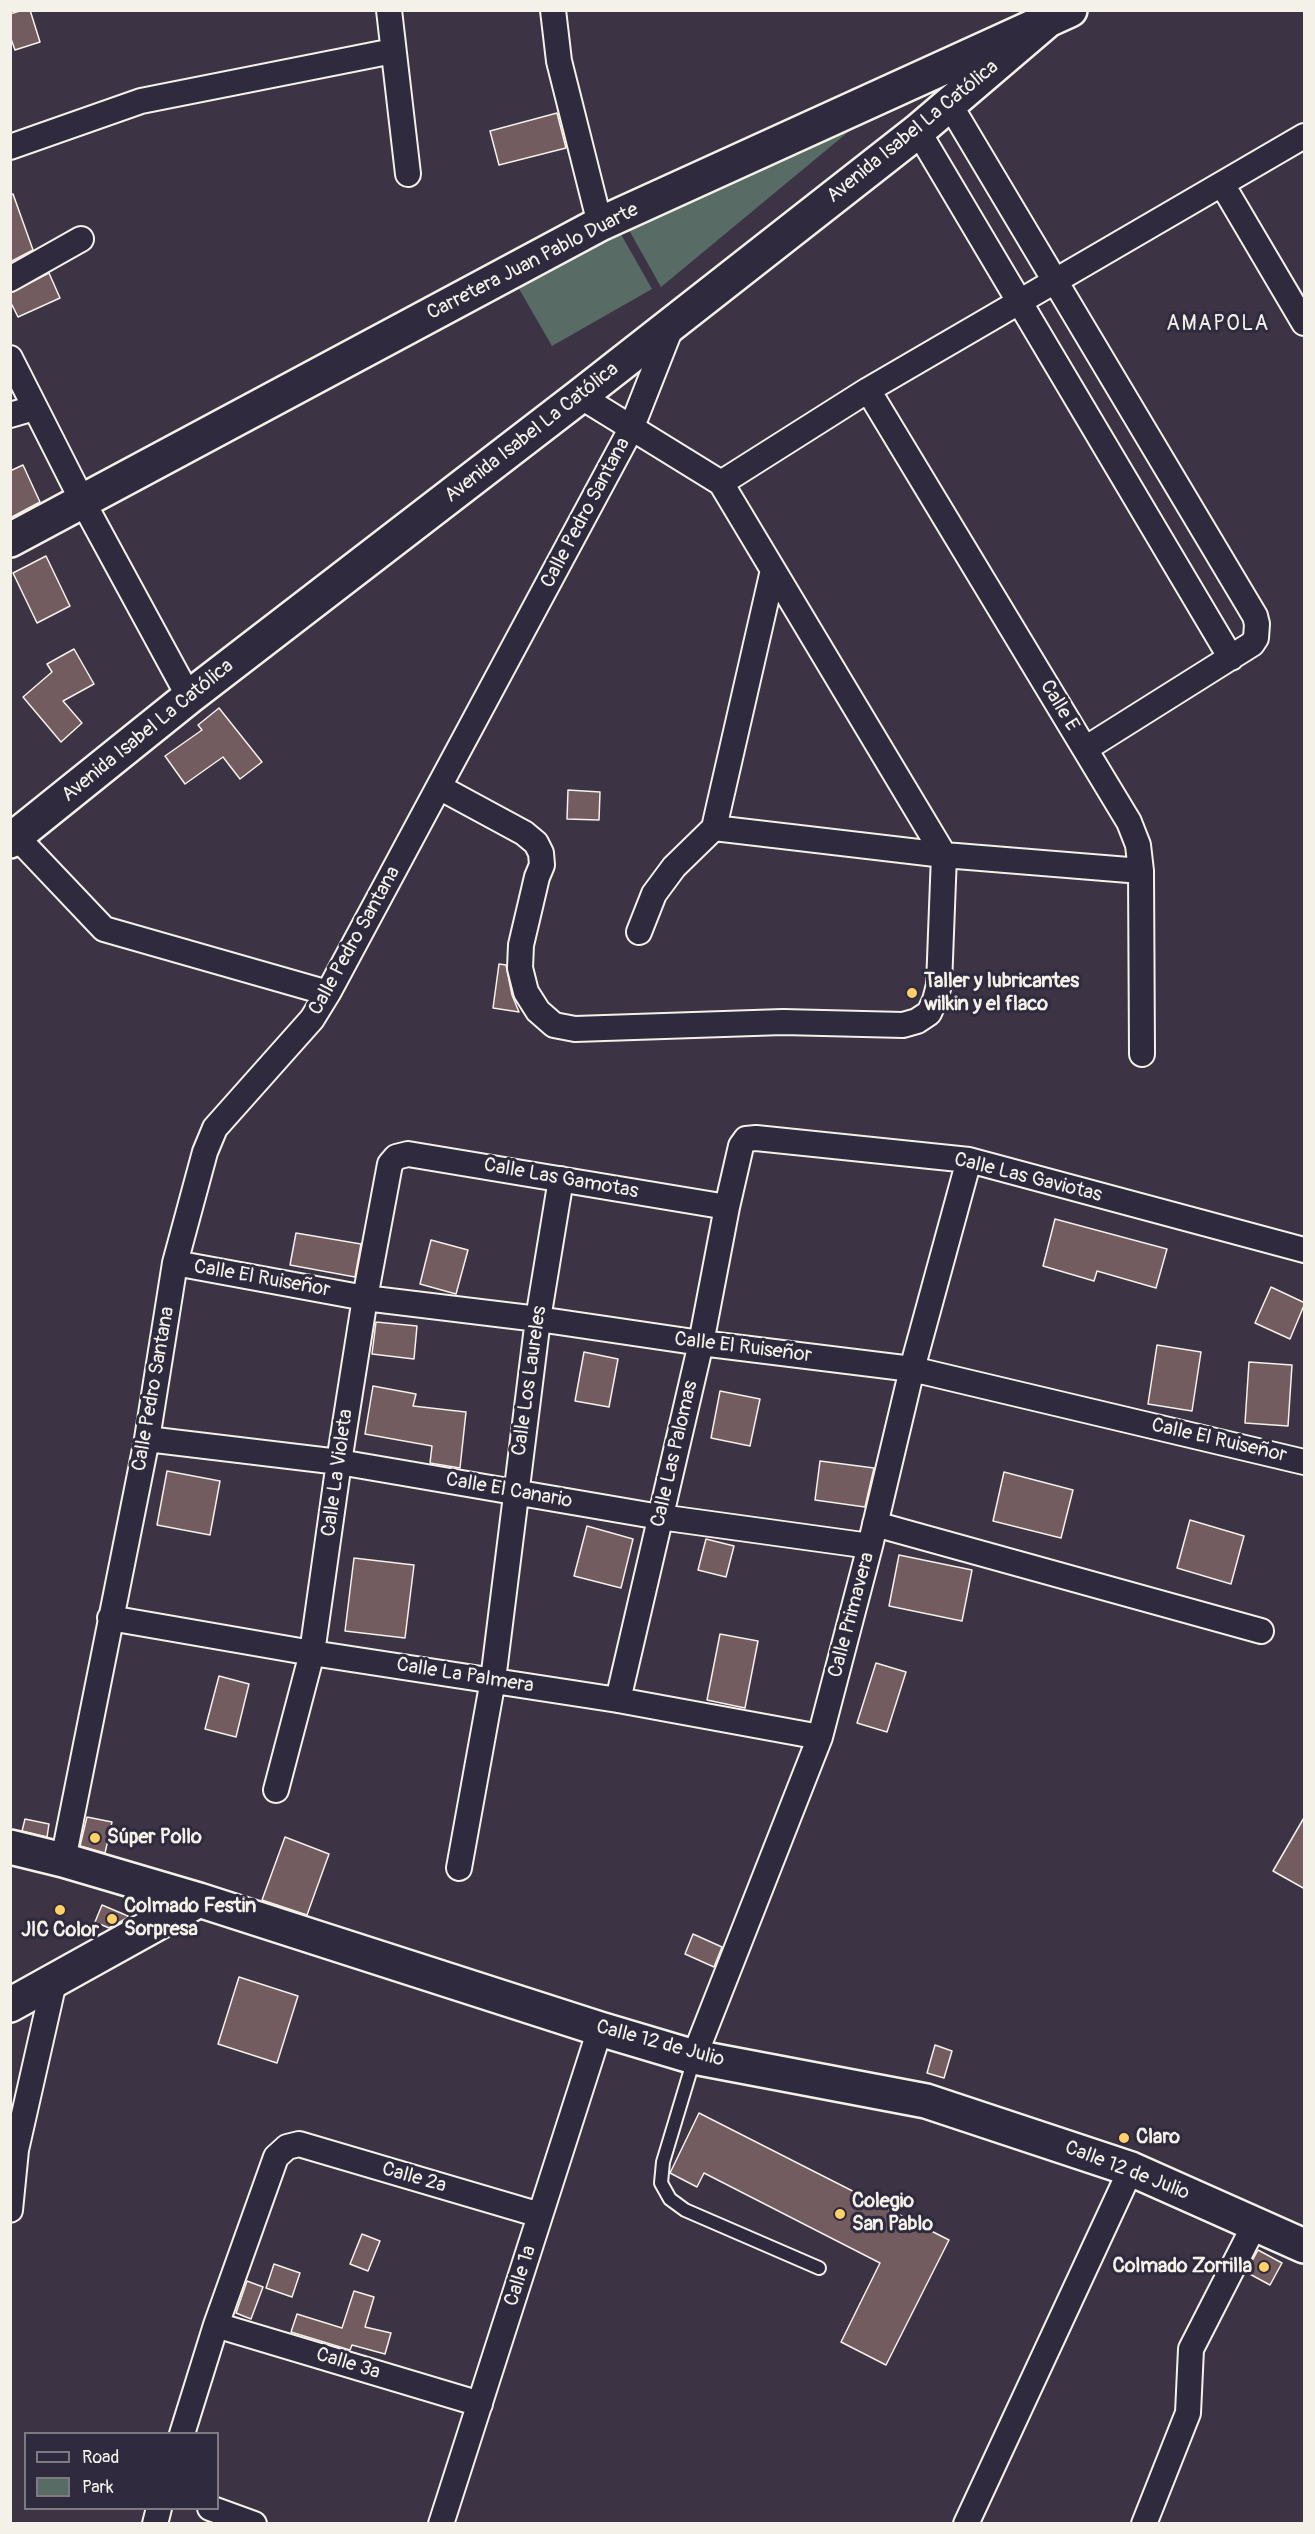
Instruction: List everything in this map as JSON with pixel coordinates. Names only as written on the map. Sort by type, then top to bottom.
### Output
[{"type":"main road","name":"Carretera Juan Pablo Duarte","points":[[10,540],[600,224],[1059,15]]},
{"type":"main road","name":"Avenida Isabel La Católica","points":[[12,836],[918,131],[1059,15]]},
{"type":"main road","name":"Calle 12 de Julio","points":[[10,1847],[199,1900],[694,2057],[926,2101],[1131,2169],[1305,2246]]},
{"type":"main road","points":[[10,2005],[199,1900]]},
{"type":"street","points":[[389,10],[408,174]]},
{"type":"street","points":[[553,10],[559,61],[600,224]]},
{"type":"street","points":[[10,147],[141,101],[393,51]]},
{"type":"street","points":[[950,105],[1255,616],[1257,631],[1252,644],[1085,749]]},
{"type":"street","points":[[918,131],[1231,657]]},
{"type":"street","points":[[721,483],[868,390],[1305,136]]},
{"type":"street","points":[[1222,184],[1305,323]]},
{"type":"street","points":[[10,279],[81,239]]},
{"type":"street","name":"Calle Pedro Santana","points":[[63,1860],[147,1439],[175,1263],[205,1152],[215,1128],[312,1019],[328,993],[631,429],[673,323]]},
{"type":"street","points":[[10,358],[83,502],[189,697]]},
{"type":"street","name":"Calle E","points":[[868,390],[1129,822],[1138,845],[1142,871],[1142,1054]]},
{"type":"street","points":[[439,787],[524,833],[536,843],[541,853],[542,865],[521,945],[520,968],[526,992],[538,1011],[554,1025],[575,1029],[783,1022],[903,1025],[917,1021],[929,1012],[939,986],[944,855],[721,483],[580,396]]},
{"type":"street","points":[[10,415],[34,408]]},
{"type":"street","points":[[639,932],[654,894],[674,867],[714,828],[773,570]]},
{"type":"street","points":[[714,828],[944,855],[1142,871]]},
{"type":"street","points":[[12,836],[104,929],[328,993]]},
{"type":"street","name":"Calle Las Gaviotas","points":[[746,1139],[756,1138],[969,1161],[1305,1250]]},
{"type":"street","name":"Calle Las Palomas","points":[[618,1700],[701,1343],[727,1207],[741,1146],[746,1139]]},
{"type":"street","name":"Calle Las Gamotas","points":[[396,1157],[408,1154],[727,1207]]},
{"type":"street","name":"Calle La Violeta","points":[[276,1790],[312,1653],[365,1298],[390,1164],[396,1157]]},
{"type":"street","name":"Calle Primavera","points":[[694,2057],[820,1737],[912,1369],[969,1161]]},
{"type":"street","name":"Calle Los Laureles","points":[[459,1868],[493,1680],[538,1319],[561,1179]]},
{"type":"street","name":"Calle El Ruiseñor","points":[[175,1263],[365,1298],[912,1369],[1305,1462]]},
{"type":"street","name":"Calle El Canario","points":[[147,1439],[339,1462],[660,1517],[872,1535],[1261,1631]]},
{"type":"street","name":"Calle La Palmera","points":[[110,1618],[312,1653],[618,1700],[820,1737]]},
{"type":"street","points":[[10,2210],[15,2150],[54,1982]]},
{"type":"street","name":"Calle 1ª","points":[[441,2523],[600,2029]]},
{"type":"street","name":"Calle 2ª","points":[[216,2325],[276,2157],[286,2147],[299,2144],[540,2214]]},
{"type":"street","points":[[966,2523],[1131,2169]]},
{"type":"street","points":[[1144,2523],[1188,2413],[1191,2349],[1255,2224]]},
{"type":"street","points":[[182,2432],[216,2325]]},
{"type":"street","name":"Calle 3ª","points":[[216,2325],[480,2404]]},
{"type":"street","points":[[216,2510],[254,2523]]},
{"type":"lane","points":[[694,2057],[663,2162],[662,2183],[670,2199],[685,2210],[819,2268]]},
{"type":"green space","points":[[882,104],[661,287],[625,223]]},
{"type":"green space","points":[[618,229],[652,289],[552,346],[518,287]]},
{"type":"building","points":[[30,10],[40,42],[15,50],[10,36],[10,14]]},
{"type":"building","points":[[557,113],[566,148],[499,165],[490,131]]},
{"type":"building","points":[[13,194],[33,250],[10,262],[10,195]]},
{"type":"building","points":[[49,273],[60,298],[18,317],[10,301],[10,293]]},
{"type":"building","points":[[23,465],[40,502],[10,518],[10,471]]},
{"type":"building","points":[[46,556],[70,606],[37,623],[13,573]]},
{"type":"building","points":[[74,649],[94,684],[63,701],[82,723],[61,742],[23,697],[52,672],[47,664]]},
{"type":"building","points":[[219,708],[262,762],[240,779],[223,757],[185,784],[165,756],[202,730],[198,725]]},
{"type":"building","points":[[568,790],[600,792],[599,820],[567,819]]},
{"type":"building","points":[[499,964],[506,965],[512,995],[519,1012],[493,1008]]},
{"type":"building","points":[[1055,1219],[1167,1249],[1156,1288],[1097,1271],[1094,1281],[1043,1266]]},
{"type":"building","points":[[296,1233],[361,1244],[355,1277],[290,1265]]},
{"type":"building","points":[[431,1240],[468,1250],[456,1294],[420,1284]]},
{"type":"building","points":[[1271,1287],[1305,1303],[1290,1339],[1255,1323]]},
{"type":"building","points":[[376,1322],[417,1326],[414,1359],[372,1354]]},
{"type":"building","points":[[1157,1345],[1201,1352],[1192,1411],[1148,1404]]},
{"type":"building","points":[[584,1352],[618,1359],[609,1407],[575,1401]]},
{"type":"building","points":[[1249,1362],[1292,1365],[1288,1426],[1245,1423]]},
{"type":"building","points":[[373,1386],[416,1394],[413,1406],[466,1412],[460,1468],[430,1463],[432,1446],[365,1434]]},
{"type":"building","points":[[720,1391],[760,1399],[750,1446],[711,1438]]},
{"type":"building","points":[[820,1461],[874,1468],[865,1507],[815,1500]]},
{"type":"building","points":[[167,1471],[220,1481],[210,1535],[157,1525]]},
{"type":"building","points":[[1004,1472],[1073,1490],[1061,1538],[993,1521]]},
{"type":"building","points":[[1190,1520],[1244,1536],[1231,1584],[1177,1568]]},
{"type":"building","points":[[587,1526],[633,1539],[621,1588],[574,1576]]},
{"type":"building","points":[[706,1539],[734,1546],[726,1577],[698,1570]]},
{"type":"building","points":[[899,1555],[972,1570],[962,1621],[889,1606]]},
{"type":"building","points":[[354,1558],[414,1565],[405,1638],[345,1631]]},
{"type":"building","points":[[720,1634],[758,1641],[745,1708],[707,1700]]},
{"type":"building","points":[[876,1663],[906,1672],[887,1732],[857,1723]]},
{"type":"building","points":[[219,1676],[249,1684],[236,1737],[205,1729]]},
{"type":"building","points":[[1305,1816],[1305,1889],[1273,1871]]},
{"type":"building","name":"Súper Pollo","points":[[87,1817],[112,1822],[105,1853],[80,1846]]},
{"type":"building","points":[[25,1819],[49,1824],[47,1837],[22,1831]]},
{"type":"building","points":[[285,1837],[329,1854],[307,1915],[262,1900]]},
{"type":"building","name":"Colmado Festin Sorpresa","points":[[102,1905],[128,1916],[109,1928],[95,1922]]},
{"type":"building","points":[[693,1934],[722,1947],[714,1967],[685,1954]]},
{"type":"building","points":[[239,1977],[298,1996],[277,2063],[218,2044]]},
{"type":"building","points":[[935,2045],[952,2051],[944,2078],[927,2073]]},
{"type":"building","name":"Colegio San Pablo","points":[[699,2113],[949,2240],[886,2365],[841,2342],[880,2263],[704,2173],[697,2187],[670,2173]]},
{"type":"building","points":[[362,2234],[380,2241],[368,2271],[350,2264]]},
{"type":"building","name":"Colmado Zorrilla","points":[[1258,2250],[1282,2263],[1270,2285],[1246,2272]]},
{"type":"building","points":[[274,2264],[300,2273],[292,2297],[266,2288]]},
{"type":"building","points":[[247,2281],[263,2287],[251,2319],[236,2313]]},
{"type":"building","points":[[354,2291],[374,2297],[365,2327],[391,2333],[385,2354],[352,2345],[350,2350],[291,2332],[297,2314],[342,2328]]},
{"type":"place","name":"Taller y lubricantes wilkin y el flaco","points":[[912,993]]},
{"type":"place","name":"Súper Pollo","points":[[95,1838]]},
{"type":"place","name":"JIC Color","points":[[60,1910]]},
{"type":"place","name":"Colmado Festin Sorpresa","points":[[112,1919]]},
{"type":"place","name":"Claro","points":[[1124,2138]]},
{"type":"place","name":"Colegio San Pablo","points":[[840,2214]]},
{"type":"place","name":"Colmado Zorrilla","points":[[1264,2267]]},
{"type":"district","name":"AMAPOLA","points":[[1218,325]]}]
